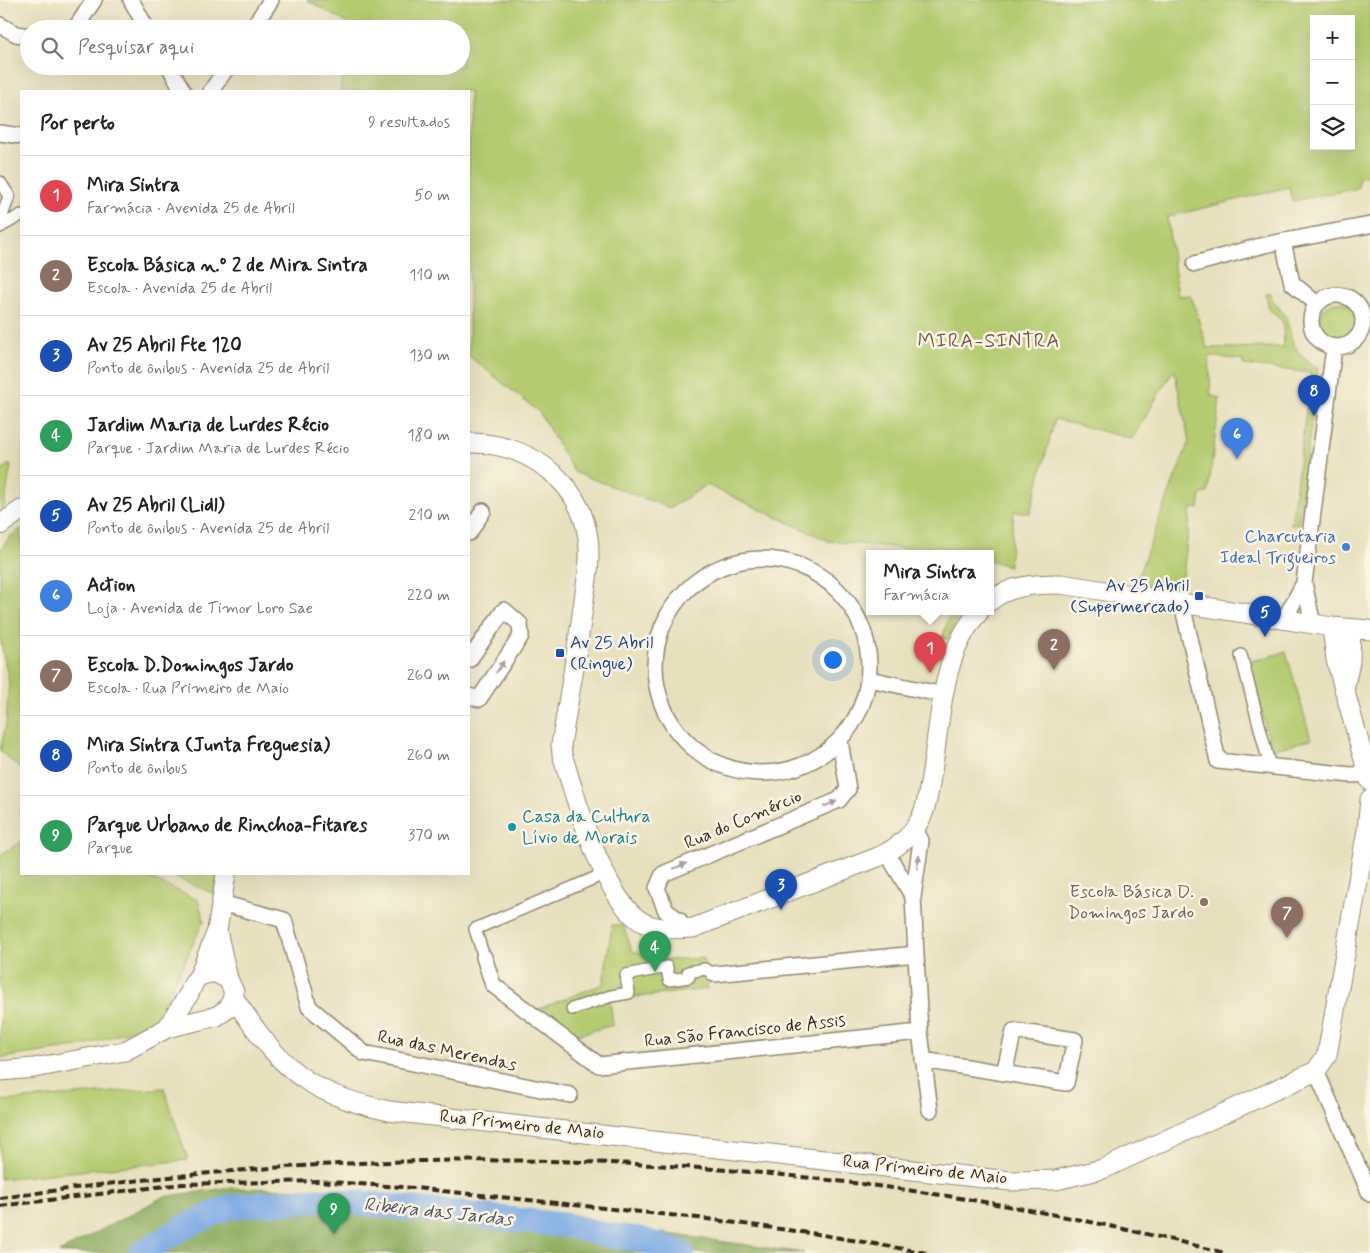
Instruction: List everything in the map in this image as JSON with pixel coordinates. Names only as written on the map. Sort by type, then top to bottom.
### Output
[{"type":"street","points":[[81,20],[94,0]]},
{"type":"street","points":[[131,0],[142,20]]},
{"type":"street","points":[[258,20],[271,0]]},
{"type":"street","points":[[0,25],[20,35]]},
{"type":"street","points":[[173,75],[182,90]]},
{"type":"street","points":[[213,90],[222,75]]},
{"type":"street","points":[[0,133],[20,136]]},
{"type":"street","points":[[0,182],[9,196],[0,222]]},
{"type":"street","points":[[0,227],[20,215]]},
{"type":"street","points":[[1195,264],[1283,241],[1370,225]]},
{"type":"street","points":[[1283,241],[1292,283],[1316,304]]},
{"type":"street","points":[[1334,294],[1344,295],[1353,299],[1360,306],[1363,326],[1360,335],[1353,342],[1344,346],[1334,347],[1319,340],[1314,334],[1311,319],[1316,304],[1334,294]]},
{"type":"street","points":[[1312,624],[1304,583],[1334,347]]},
{"type":"street","points":[[470,443],[507,446],[539,462],[566,485],[582,514],[588,538],[588,572],[561,745],[570,779],[604,874],[624,908],[644,923],[662,928],[693,928],[887,853],[901,844],[915,828],[926,804],[944,695],[955,649],[962,633],[976,615]]},
{"type":"street","points":[[0,525],[20,511]]},
{"type":"street","points":[[470,531],[483,511]]},
{"type":"street","points":[[776,558],[812,569],[833,584],[850,603],[863,626],[869,651],[869,679],[859,712],[840,741],[814,760],[784,772],[752,774],[721,766],[693,750],[673,728],[661,706],[655,684],[654,653],[662,624],[678,598],[706,574],[740,560],[776,558]]},
{"type":"street","points":[[1284,620],[1304,583]]},
{"type":"street","points":[[994,600],[1007,592],[1039,584],[1061,584],[1284,620],[1370,630]]},
{"type":"street","points":[[1182,604],[1218,761],[1369,778],[1345,685],[1336,660],[1341,628]]},
{"type":"street","points":[[470,659],[504,610],[520,624],[521,636],[479,699],[470,696]]},
{"type":"street","points":[[1341,628],[1350,662]]},
{"type":"street","points":[[1345,685],[1350,662],[1370,635]]},
{"type":"street","points":[[1241,655],[1270,767]]},
{"type":"street","points":[[869,679],[944,695]]},
{"type":"street","name":"Rua do Comércio","points":[[682,929],[679,920],[666,911],[657,888],[662,874],[839,800],[848,789],[840,741]]},
{"type":"street","points":[[1370,798],[1367,830],[1327,1055],[1316,1071],[1370,1194]]},
{"type":"street","points":[[915,828],[921,841],[913,897],[920,1032],[930,1110]]},
{"type":"street","points":[[887,853],[913,897]]},
{"type":"street","points":[[484,957],[475,929],[604,874]]},
{"type":"street","points":[[167,1028],[199,976],[217,931],[226,875]]},
{"type":"street","name":"Rua das Merendas","points":[[220,903],[284,920],[309,1007],[364,1053],[570,1095]]},
{"type":"street","points":[[0,1071],[34,1068],[125,1051],[167,1028],[213,1016],[230,1006],[233,997],[231,984],[228,979],[217,931]]},
{"type":"street","points":[[572,1009],[611,996],[629,993],[626,974],[667,967],[669,980],[689,976],[688,972],[705,969],[714,974],[916,954]]},
{"type":"street","name":"Rua São Francisco de Assis","points":[[484,957],[493,984],[599,1065],[920,1032]]},
{"type":"street","points":[[199,976],[214,972],[228,979]]},
{"type":"street","points":[[189,994],[194,1008],[213,1016]]},
{"type":"street","name":"Rua Primeiro de Maio","points":[[233,997],[259,1035],[291,1071],[310,1084],[356,1104],[389,1111],[1010,1181],[1056,1180],[1103,1169],[1316,1071]]},
{"type":"street","name":"Rua Primeiro de Maio","points":[[213,1016],[259,1035]]},
{"type":"street","points":[[924,1060],[1004,1073],[1066,1083],[1075,1040],[1014,1031],[1004,1073]]},
{"type":"green space","points":[[307,0],[1370,0],[1370,175],[1359,177],[1358,188],[1292,201],[1289,187],[1167,217],[1178,296],[1191,295],[1207,348],[1284,347],[1283,322],[1269,309],[1266,294],[1271,293],[1272,299],[1286,317],[1293,343],[1301,356],[1318,369],[1298,525],[1291,524],[1311,373],[1243,365],[1243,360],[1209,356],[1211,396],[1220,398],[1208,493],[1201,494],[1199,509],[1191,508],[1183,575],[1176,583],[1176,589],[1135,584],[1189,441],[1174,369],[1132,439],[1055,419],[1030,513],[1014,511],[1009,566],[994,562],[994,550],[920,550],[829,541],[707,485],[670,508],[574,472],[539,412],[470,357],[470,90],[340,90],[343,75],[470,75],[470,20],[342,20]]},
{"type":"green space","points":[[1338,302],[1351,308],[1357,321],[1351,334],[1338,340],[1325,334],[1319,321],[1325,308]]},
{"type":"green space","points":[[7,465],[11,465],[4,507],[0,511],[0,474]]},
{"type":"green space","points":[[20,530],[20,768],[0,751],[6,724],[9,682],[0,638],[0,550],[10,537]]},
{"type":"green space","points":[[950,615],[961,615],[956,621],[948,639],[942,638]]},
{"type":"green space","points":[[1286,652],[1311,739],[1272,750],[1248,662]]},
{"type":"green space","points":[[20,843],[20,875],[142,875],[198,900],[204,920],[182,968],[153,1023],[84,1046],[0,1058],[0,855]]},
{"type":"green space","points":[[170,875],[218,875],[214,894]]},
{"type":"green space","points":[[612,925],[623,925],[632,951],[668,960],[703,958],[708,989],[610,1000],[613,1025],[569,1037],[536,1010],[603,984]]},
{"type":"green space","points":[[164,1088],[188,1160],[0,1179],[0,1101]]},
{"type":"green space","points":[[225,1188],[312,1189],[417,1199],[804,1253],[58,1253],[163,1197]]},
{"type":"waterway","points":[[351,1202],[353,1192]]},
{"type":"waterway","name":"Ribeira das Jardas","points":[[141,1253],[186,1226],[229,1207],[321,1200],[571,1226],[604,1235],[640,1239],[682,1253]]},
{"type":"railway","points":[[0,1198],[151,1179],[302,1166],[418,1161],[534,1161],[650,1165],[766,1174],[882,1187],[997,1204],[1112,1226],[1225,1253]]},
{"type":"railway","points":[[0,1206],[182,1184],[318,1181],[415,1188],[707,1219],[817,1234],[927,1253]]},
{"type":"place","name":"Mira Sintra (Junta Freguesia)","points":[[1314,416]]},
{"type":"place","name":"Action","points":[[1237,459]]},
{"type":"place","name":"Charcutaria Ideal Trigueiros","points":[[1346,547]]},
{"type":"place","name":"Av 25 Abril (Supermercado)","points":[[1199,596]]},
{"type":"place","name":"Av 25 Abril (Lidl)","points":[[1265,637]]},
{"type":"place","name":"Av 25 Abril (Ringue)","points":[[560,653]]},
{"type":"place","name":"Escola Básica n.º 2 de Mira Sintra","points":[[1054,670]]},
{"type":"place","name":"Mira Sintra","points":[[930,673]]},
{"type":"place","name":"Casa da Cultura Lívio de Morais","points":[[512,827]]},
{"type":"place","name":"Escola Básica D. Domingos Jardo","points":[[1204,902]]},
{"type":"place","name":"Av 25 Abril Fte 120","points":[[781,910]]},
{"type":"place","name":"Escola D.Domingos Jardo","points":[[1287,938]]},
{"type":"place","name":"Jardim Maria de Lurdes Récio","points":[[655,972]]},
{"type":"place","name":"Parque Urbano de Rinchoa-Fitares","points":[[334,1234]]},
{"type":"district","name":"MIRA-SINTRA","points":[[989,341]]}]
